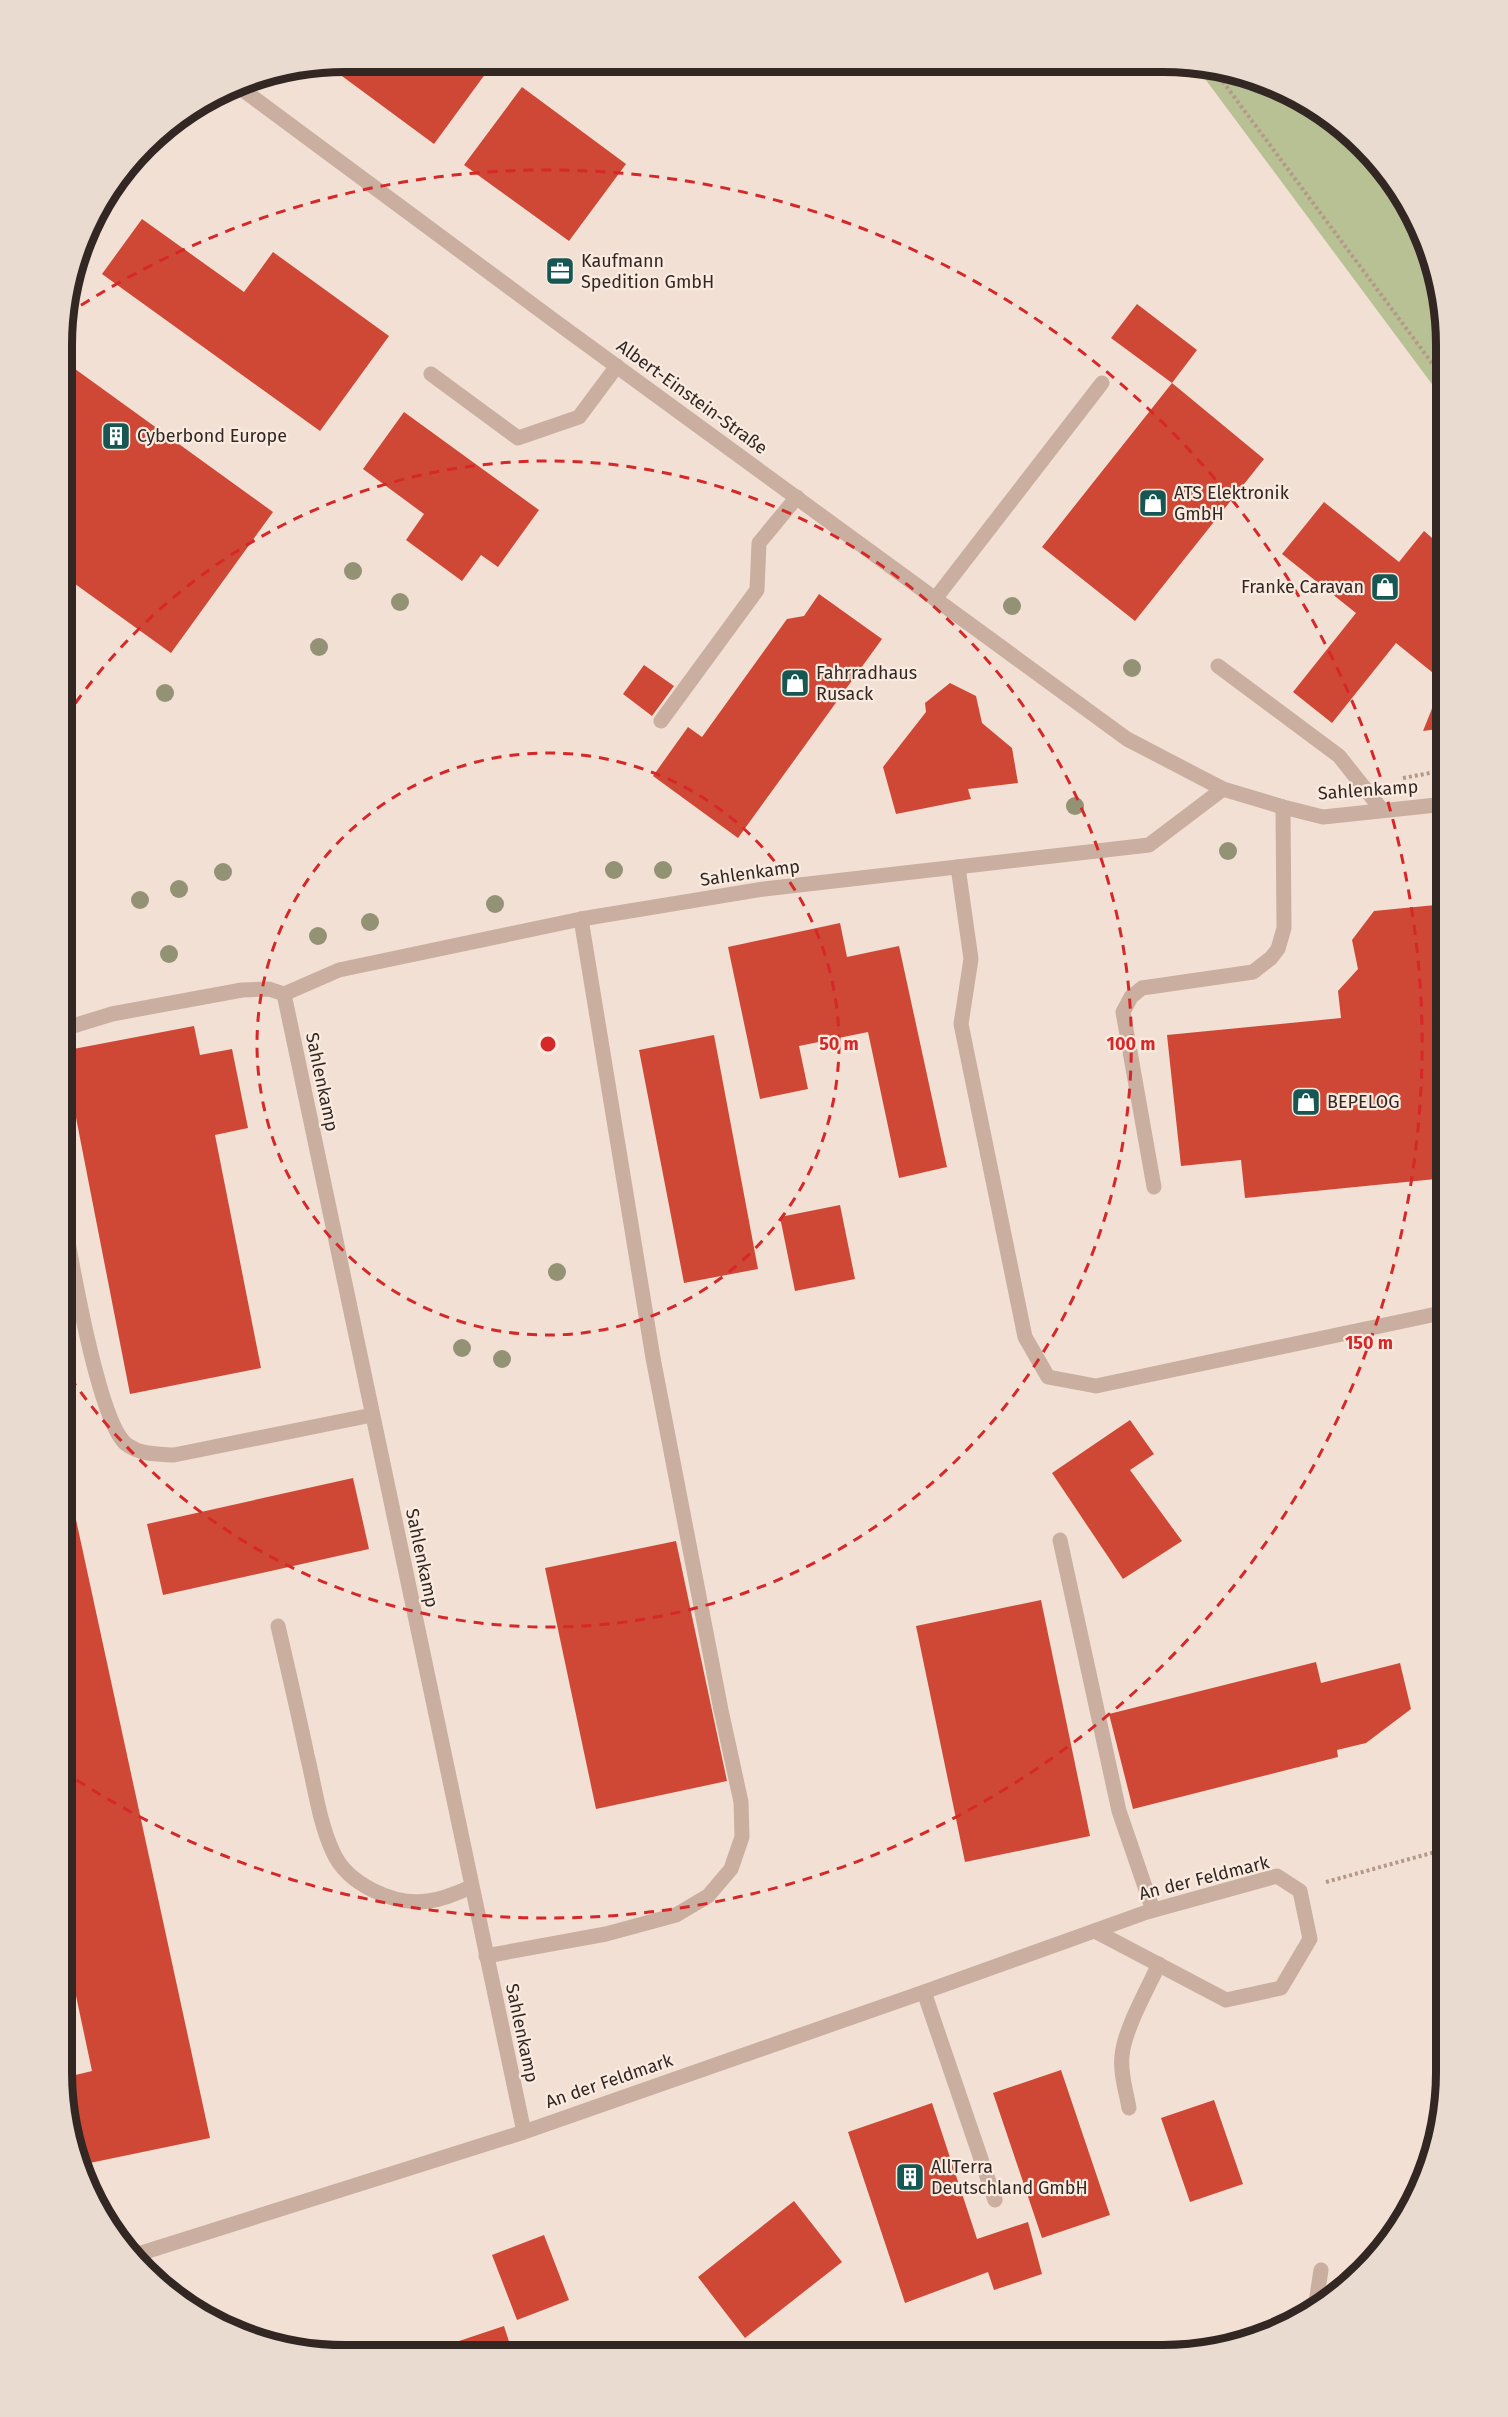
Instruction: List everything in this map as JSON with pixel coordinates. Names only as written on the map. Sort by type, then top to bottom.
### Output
[{"type":"street","name":"Albert-Einstein-Straße","points":[[245,91],[1127,739]]},
{"type":"street","points":[[431,374],[518,438],[579,417],[617,366]]},
{"type":"street","points":[[935,599],[1102,383]]},
{"type":"street","points":[[662,721],[757,590],[759,543],[797,497]]},
{"type":"street","points":[[1218,666],[1339,756],[1382,810]]},
{"type":"street","name":"Sahlenkamp","points":[[1127,739],[1223,789],[1323,817],[1436,805]]},
{"type":"street","name":"Sahlenkamp","points":[[524,2132],[284,994],[339,970],[580,919],[764,889],[1149,845],[1223,789]]},
{"type":"street","points":[[1154,1187],[1123,1012],[1131,997],[1142,988],[1253,972],[1271,958],[1278,949],[1284,928],[1283,807]]},
{"type":"street","points":[[958,867],[971,959],[961,1024],[1025,1337],[1048,1377],[1096,1386],[1436,1314]]},
{"type":"street","points":[[486,1956],[606,1934],[676,1915],[708,1896],[730,1869],[742,1837],[741,1802],[653,1359],[580,919]]},
{"type":"street","points":[[72,1026],[112,1014],[242,990],[269,989],[284,994]]},
{"type":"street","points":[[72,1261],[86,1333],[111,1419],[125,1443],[143,1453],[174,1455],[372,1415]]},
{"type":"street","points":[[1060,1540],[1119,1811],[1153,1910]]},
{"type":"street","points":[[278,1626],[322,1821],[334,1854],[353,1877],[371,1890],[398,1901],[435,1900],[471,1887]]},
{"type":"street","name":"An der Feldmark","points":[[141,2253],[524,2132],[1153,1910],[1277,1876],[1300,1890]]},
{"type":"street","points":[[1095,1931],[1226,2000],[1281,1988],[1310,1939],[1300,1890]]},
{"type":"street","points":[[1129,2108],[1122,2074],[1122,2055],[1132,2022],[1159,1964]]},
{"type":"street","points":[[924,1992],[995,2200]]},
{"type":"street","points":[[1317,2298],[1321,2270]]},
{"type":"path","points":[[1220,78],[1436,369]]},
{"type":"path","points":[[1300,1890],[1436,1852]]},
{"type":"green space","points":[[1202,74],[1251,86],[1300,109],[1343,140],[1380,179],[1408,224],[1427,274],[1434,309],[1436,390]]},
{"type":"building","points":[[337,72],[487,72],[434,144]]},
{"type":"building","points":[[522,87],[626,164],[569,241],[464,165]]},
{"type":"building","points":[[142,219],[244,292],[273,252],[389,336],[320,431],[102,274]]},
{"type":"building","points":[[1137,304],[1197,350],[1172,383],[1111,338]]},
{"type":"building","name":"Cyberbond Europe","points":[[72,367],[273,512],[171,653],[72,582]]},
{"type":"building","name":"ATS Elektronik GmbH","points":[[1172,383],[1264,459],[1135,621],[1042,547]]},
{"type":"building","points":[[404,412],[539,510],[498,567],[481,555],[462,581],[406,540],[424,514],[363,469]]},
{"type":"building","name":"Franke Caravan","points":[[1324,502],[1399,562],[1424,531],[1436,541],[1436,675],[1396,643],[1332,723],[1293,692],[1356,613],[1282,554]]},
{"type":"building","name":"Fahrradhaus Rusack","points":[[819,594],[882,639],[738,838],[653,776],[688,727],[702,737],[787,619],[804,616]]},
{"type":"building","points":[[644,665],[674,686],[652,716],[623,694]]},
{"type":"building","points":[[950,683],[976,696],[982,723],[1012,748],[1018,783],[968,789],[971,799],[896,814],[883,767],[926,712],[925,703]]},
{"type":"building","name":"Franke Caravan","points":[[1436,698],[1436,729],[1423,731]]},
{"type":"building","name":"BEPELOG","points":[[1436,905],[1436,1044],[1433,1044],[1436,1075],[1436,1179],[1245,1198],[1241,1160],[1181,1166],[1167,1035],[1341,1018],[1338,991],[1358,969],[1352,940],[1374,911]]},
{"type":"building","points":[[840,923],[847,957],[899,946],[947,1167],[899,1178],[868,1032],[799,1046],[808,1089],[760,1099],[728,947]]},
{"type":"building","points":[[194,1026],[200,1055],[232,1049],[248,1128],[215,1135],[261,1368],[130,1394],[72,1097],[72,1049]]},
{"type":"building","points":[[714,1035],[758,1269],[684,1283],[639,1050]]},
{"type":"building","points":[[840,1205],[855,1279],[795,1291],[780,1217]]},
{"type":"building","points":[[1130,1420],[1154,1454],[1130,1470],[1182,1541],[1123,1579],[1052,1473]]},
{"type":"building","points":[[353,1478],[369,1549],[163,1595],[147,1524]]},
{"type":"building","points":[[72,1501],[210,2138],[87,2163],[74,2108],[72,2076],[92,2071],[72,1977]]},
{"type":"building","points":[[676,1541],[727,1781],[596,1809],[545,1568]]},
{"type":"building","points":[[1041,1600],[1090,1836],[965,1862],[916,1626]]},
{"type":"building","points":[[1316,1662],[1321,1683],[1400,1663],[1411,1709],[1366,1743],[1337,1750],[1338,1757],[1133,1809],[1109,1714]]},
{"type":"building","points":[[1061,2070],[1110,2215],[1042,2238],[993,2093]]},
{"type":"building","points":[[1214,2100],[1243,2184],[1190,2202],[1161,2118]]},
{"type":"building","name":"AllTerra Deutschland GmbH","points":[[932,2103],[977,2239],[1028,2222],[1042,2274],[994,2290],[988,2272],[905,2303],[848,2132]]},
{"type":"building","points":[[794,2201],[842,2262],[745,2338],[698,2277]]},
{"type":"building","points":[[544,2235],[569,2300],[517,2320],[492,2255]]},
{"type":"building","points":[[504,2326],[510,2345],[447,2345]]},
{"type":"place","name":"Kaufmann Spedition GmbH","points":[[560,271]]},
{"type":"place","name":"Cyberbond Europe","points":[[116,436]]},
{"type":"place","name":"ATS Elektronik GmbH","points":[[1153,503]]},
{"type":"place","name":"Franke Caravan","points":[[1385,587]]},
{"type":"place","name":"Fahrradhaus Rusack","points":[[795,683]]},
{"type":"place","name":"BEPELOG","points":[[1306,1102]]},
{"type":"place","name":"AllTerra Deutschland GmbH","points":[[910,2177]]}]
